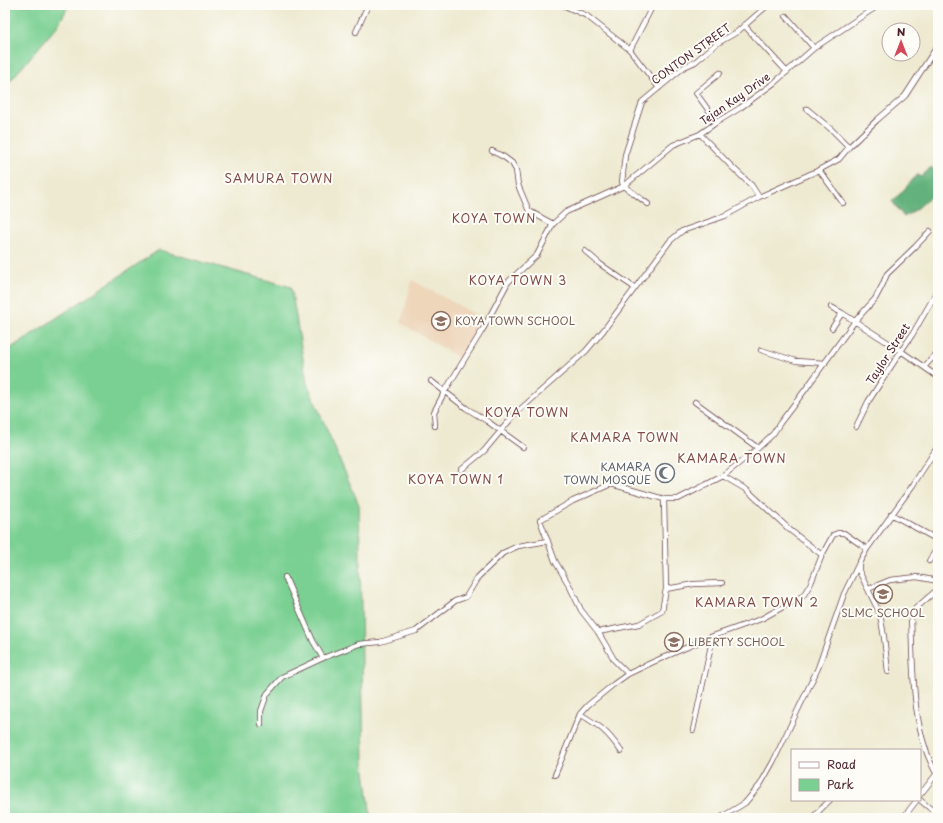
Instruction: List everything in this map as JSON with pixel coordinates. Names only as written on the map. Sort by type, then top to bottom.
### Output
[{"type":"street","points":[[356,32],[368,5]]},
{"type":"street","points":[[563,5],[587,16],[630,50],[659,88]]},
{"type":"street","points":[[630,50],[653,5]]},
{"type":"street","name":"CONTON STREET","points":[[624,186],[622,182],[625,155],[642,102],[684,67],[695,62],[716,44],[737,32],[768,5]]},
{"type":"street","name":"Tejan Kay Drive","points":[[435,426],[434,412],[445,391],[483,329],[508,282],[537,255],[554,224],[566,212],[624,186],[673,145],[700,134],[746,104],[774,84],[814,48],[879,5]]},
{"type":"street","points":[[786,16],[814,48]]},
{"type":"street","points":[[744,25],[787,72]]},
{"type":"street","points":[[460,470],[484,451],[500,430],[515,414],[586,351],[604,331],[670,241],[682,231],[725,216],[759,197],[819,170],[839,159],[849,147],[877,120],[905,96],[938,45]]},
{"type":"street","points":[[717,122],[696,93],[720,73]]},
{"type":"street","points":[[807,109],[832,130],[849,147]]},
{"type":"street","points":[[700,134],[752,186],[759,197]]},
{"type":"street","points":[[492,151],[504,157],[516,170],[518,185],[529,211],[554,224]]},
{"type":"street","points":[[819,170],[843,202]]},
{"type":"street","points":[[624,186],[648,204]]},
{"type":"street","points":[[628,674],[615,660],[598,632],[580,610],[570,585],[555,561],[540,520],[573,501],[611,484],[664,499],[678,499],[723,476],[773,434],[780,422],[825,364],[855,321],[875,300],[887,274],[930,231]]},
{"type":"street","points":[[585,250],[600,264],[635,288]]},
{"type":"street","name":"Taylor Street","points":[[856,428],[868,402],[900,351],[912,335],[938,290]]},
{"type":"street","points":[[831,307],[855,321],[938,377]]},
{"type":"street","points":[[832,328],[842,313]]},
{"type":"street","points":[[761,350],[796,361],[825,364]]},
{"type":"street","points":[[924,367],[938,352]]},
{"type":"street","points":[[431,381],[466,408],[523,447]]},
{"type":"street","points":[[696,402],[758,448]]},
{"type":"street","points":[[720,818],[745,803],[760,785],[773,762],[818,668],[844,594],[859,563],[891,514],[914,485],[938,446]]},
{"type":"street","points":[[723,476],[747,490],[790,530],[822,555]]},
{"type":"street","points":[[598,632],[638,624],[662,611],[666,589],[664,499]]},
{"type":"street","points":[[891,514],[938,540]]},
{"type":"street","points":[[555,774],[580,714],[588,705],[628,674],[713,636],[760,619],[803,596],[811,583],[822,555],[833,535],[844,533],[867,549]]},
{"type":"street","points":[[261,724],[261,711],[267,694],[282,677],[323,658],[359,644],[380,642],[416,631],[456,601],[466,597],[478,577],[503,553],[518,546],[548,541]]},
{"type":"street","points":[[929,561],[938,546]]},
{"type":"street","points":[[859,563],[859,571],[880,614],[888,672]]},
{"type":"street","points":[[285,577],[313,641],[323,658]]},
{"type":"street","points":[[868,589],[890,580],[917,577],[938,581]]},
{"type":"street","points":[[666,589],[694,584],[722,583]]},
{"type":"street","points":[[921,795],[937,772],[927,753],[918,719],[913,670],[911,616],[916,608],[938,588]]},
{"type":"street","points":[[693,730],[713,636]]},
{"type":"street","points":[[580,714],[596,723],[609,734],[621,751]]},
{"type":"street","points":[[812,818],[829,801]]},
{"type":"street","points":[[903,818],[916,801]]},
{"type":"street","points":[[921,801],[938,815]]},
{"type":"shaded area","name":"KOYA TOWN SCHOOL","points":[[412,280],[482,318],[461,359],[401,323]]},
{"type":"green space","points":[[5,5],[69,5],[58,25],[5,87]]},
{"type":"green space","points":[[931,167],[938,173],[938,196],[935,192],[918,208],[904,217],[892,201],[917,175],[921,177]]},
{"type":"green space","points":[[159,250],[291,287],[307,383],[359,505],[364,763],[371,818],[5,818],[5,352]]},
{"type":"place","name":"KOYA TOWN SCHOOL","points":[[441,321]]},
{"type":"place","name":"KAMARA TOWN MOSQUE","points":[[665,473]]},
{"type":"place","name":"SLMC SCHOOL","points":[[883,594]]},
{"type":"place","name":"LIBERTY SCHOOL","points":[[674,642]]},
{"type":"district","name":"SAMURA TOWN","points":[[279,179]]},
{"type":"district","name":"KOYA TOWN","points":[[494,219]]},
{"type":"district","name":"KOYA TOWN 3","points":[[518,281]]},
{"type":"district","name":"KOYA TOWN","points":[[527,413]]},
{"type":"district","name":"KAMARA TOWN","points":[[625,438]]},
{"type":"district","name":"KAMARA TOWN","points":[[732,459]]},
{"type":"district","name":"KOYA TOWN 1","points":[[456,480]]},
{"type":"district","name":"KAMARA TOWN 2","points":[[757,603]]}]
